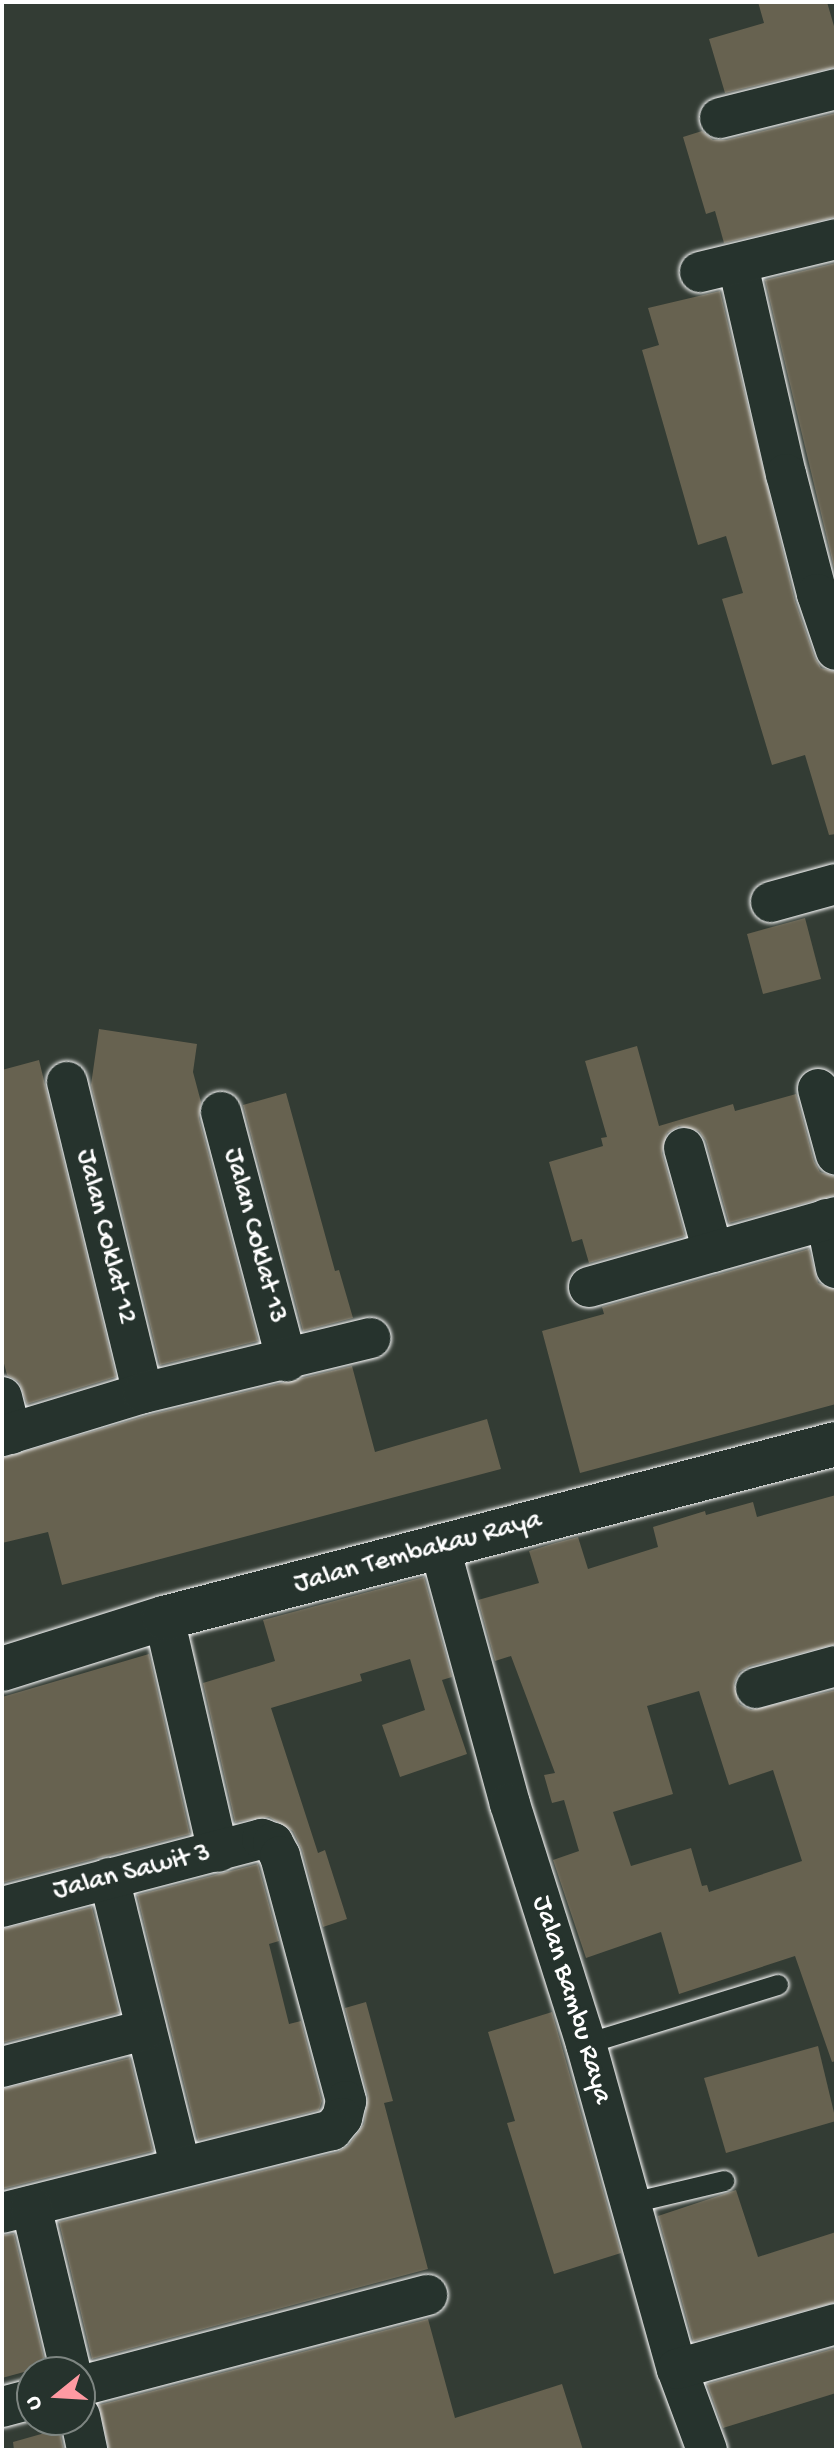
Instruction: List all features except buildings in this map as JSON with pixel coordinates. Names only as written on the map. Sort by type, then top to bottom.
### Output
[{"type":"street","points":[[720,118],[836,89]]},
{"type":"street","points":[[836,239],[719,269],[790,489],[817,594],[836,650]]},
{"type":"street","points":[[771,902],[836,884]]},
{"type":"street","name":"Jalan Coklat 12","points":[[67,1082],[143,1393]]},
{"type":"street","points":[[818,1089],[836,1155]]},
{"type":"street","name":"Jalan Coklat 13","points":[[221,1112],[287,1361]]},
{"type":"street","points":[[684,1148],[713,1252]]},
{"type":"street","points":[[589,1287],[831,1218],[836,1268]]},
{"type":"street","points":[[5,1422],[287,1361],[370,1338]]},
{"type":"street","name":"Jalan Tembakau Raya","points":[[2,1669],[164,1618],[836,1444]]},
{"type":"street","name":"Jalan Bambu Raya","points":[[440,1548],[510,1804],[586,2044],[677,2369],[707,2450]]},
{"type":"street","points":[[164,1618],[218,1852]]},
{"type":"street","points":[[756,1688],[836,1666]]},
{"type":"street","name":"Jalan Sawit 3","points":[[2,1907],[262,1839],[273,1843],[280,1856],[346,2101],[344,2109],[332,2130],[180,2165]]},
{"type":"street","points":[[66,2356],[17,2210],[180,2165],[144,2030],[109,1878]]},
{"type":"street","points":[[2,2067],[144,2030]]},
{"type":"street","points":[[96,2382],[427,2295]]},
{"type":"street","points":[[677,2369],[836,2324]]},
{"type":"lane","points":[[586,2044],[778,1985]]},
{"type":"lane","points":[[632,2203],[724,2181]]}]
